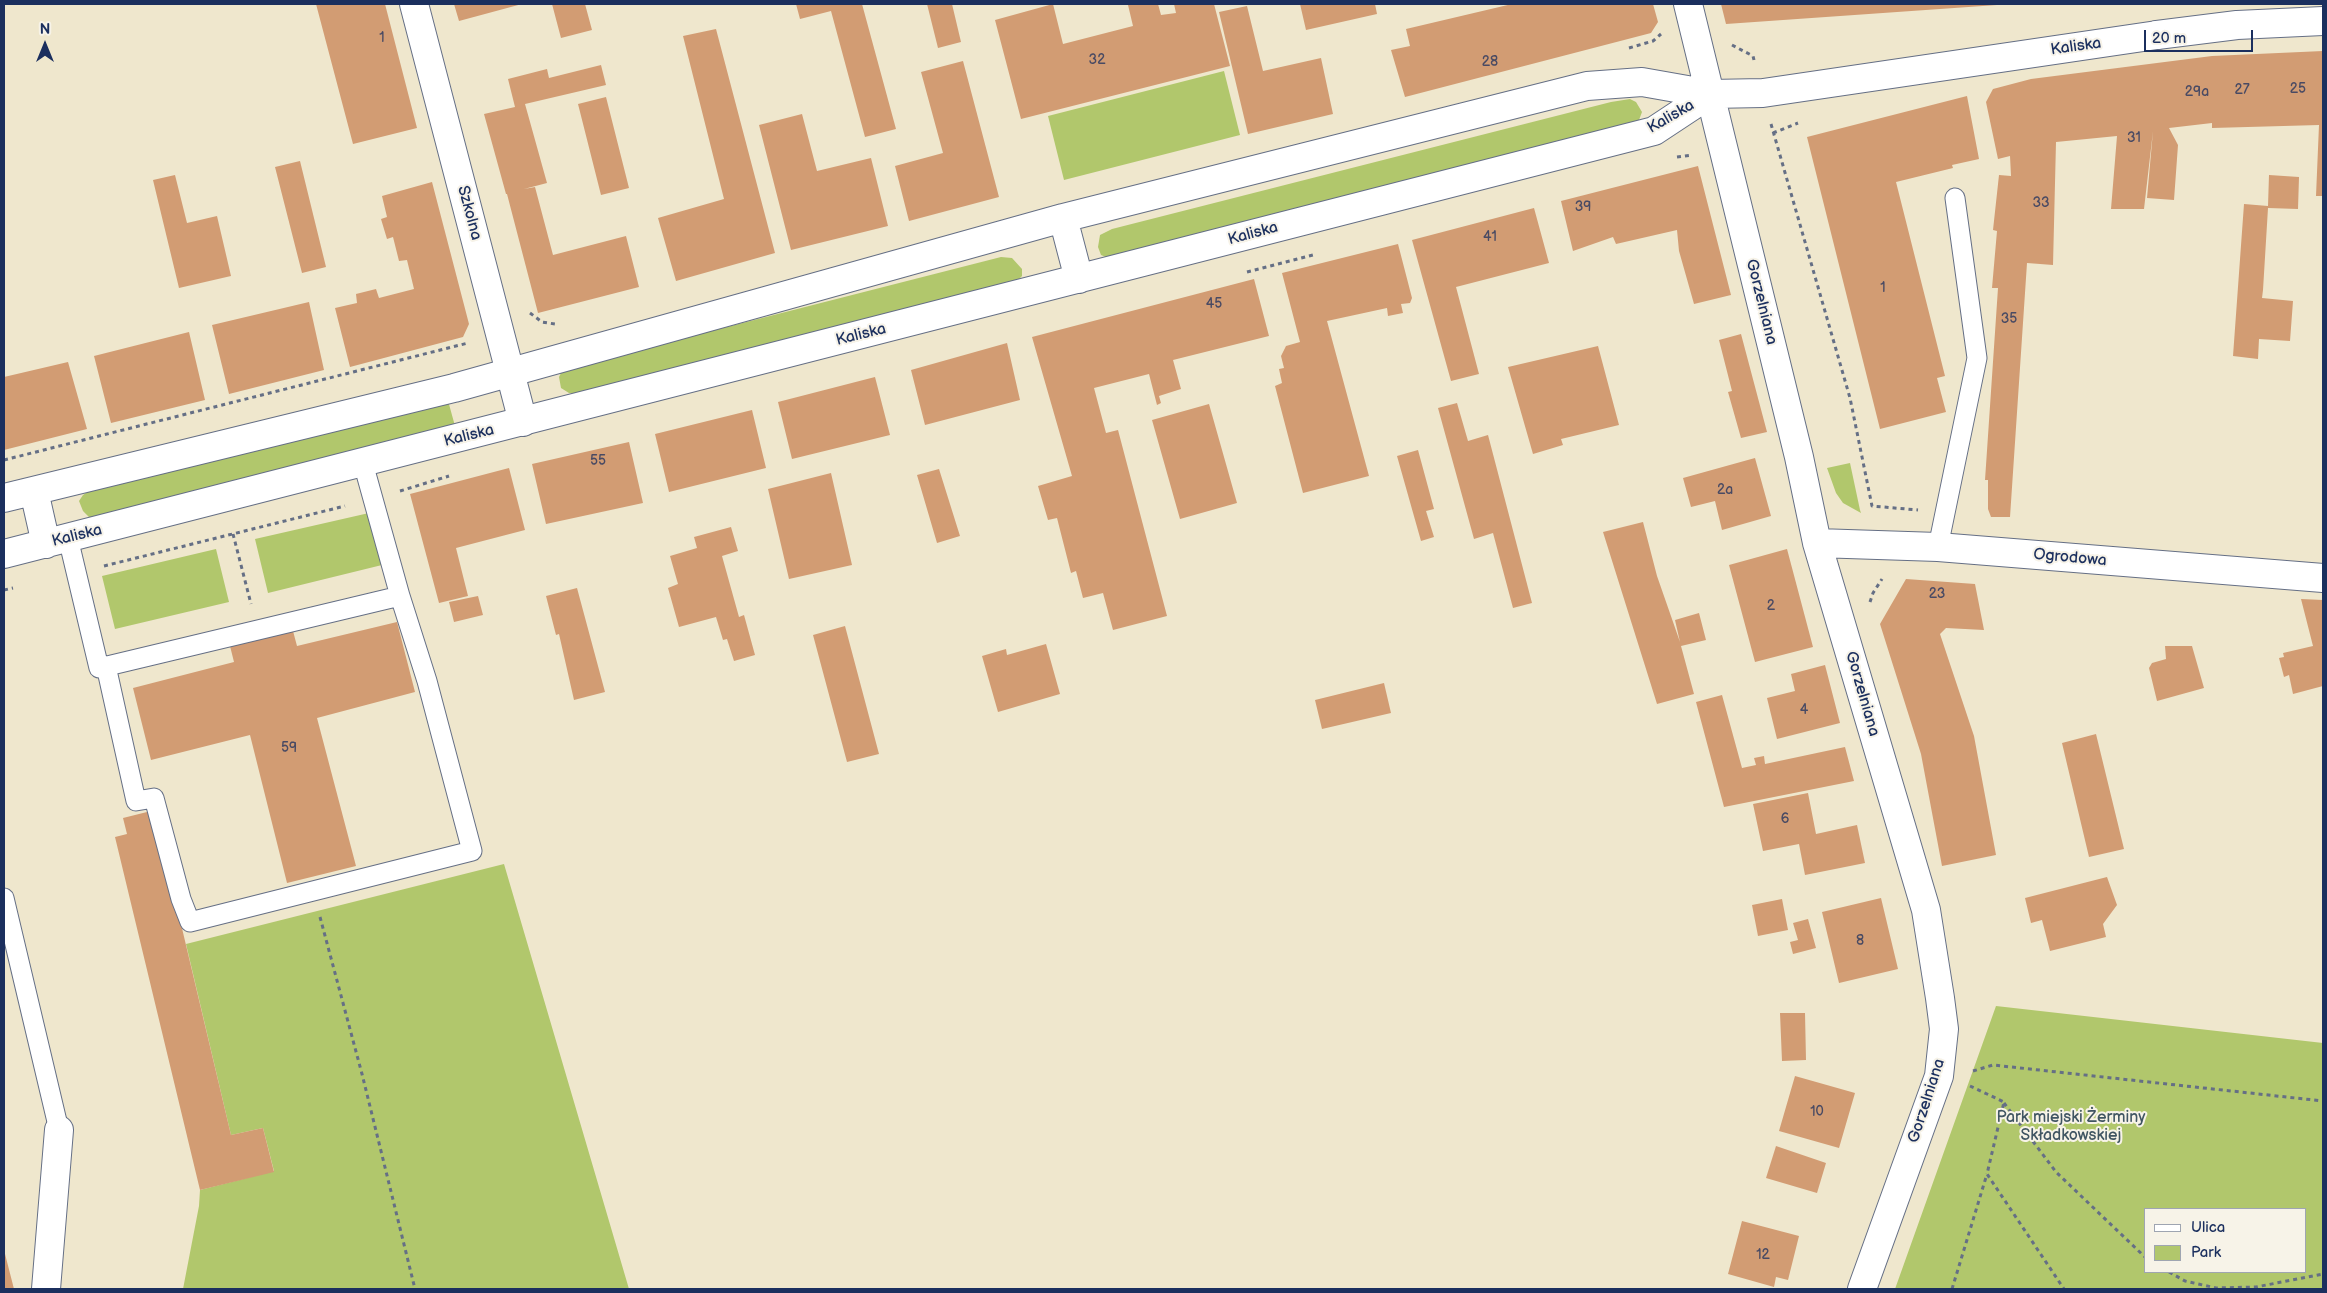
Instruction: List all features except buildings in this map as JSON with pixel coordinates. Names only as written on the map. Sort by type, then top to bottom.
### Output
[{"type":"street","name":"Szkolna","points":[[414,4],[523,422]]},
{"type":"street","name":"Gorzelniana","points":[[1688,4],[1800,457],[1817,543],[1926,910],[1944,1029],[1939,1076],[1862,1289]]},
{"type":"street","name":"Kaliska","points":[[4,498],[510,372],[1063,218],[1587,86],[1642,82],[1710,94],[1763,93],[2157,35],[2237,25],[2323,21]]},
{"type":"street","name":"Kaliska","points":[[4,554],[1079,280],[1654,131],[1710,94]]},
{"type":"street","points":[[1063,218],[1079,280]]},
{"type":"street","points":[[34,491],[57,541]]},
{"type":"street","name":"Ogrodowa","points":[[1817,543],[1938,547],[2323,578]]},
{"type":"street","points":[[46,1289],[59,1130]]},
{"type":"lane","points":[[1938,547],[1977,358],[1955,198]]},
{"type":"lane","points":[[106,666],[136,800],[154,798],[181,899],[190,922],[472,851],[427,681],[400,596],[363,463]]},
{"type":"lane","points":[[57,541],[99,668],[400,596]]},
{"type":"lane","points":[[4,898],[59,1130]]},
{"type":"path","points":[[1773,132],[1850,398],[1872,506],[1945,513]]},
{"type":"path","points":[[4,460],[464,346],[475,339]]},
{"type":"path","points":[[233,534],[258,630]]},
{"type":"path","points":[[1870,608],[1873,593],[1887,575]]},
{"type":"path","points":[[313,891],[365,1084],[415,1289]]},
{"type":"path","points":[[1970,1072],[1993,1065],[2323,1101]]},
{"type":"path","points":[[1962,1082],[2004,1102],[2056,1172],[2144,1256]]},
{"type":"path","points":[[1952,1289],[1988,1174],[2004,1102]]},
{"type":"path","points":[[1988,1174],[2064,1289]]},
{"type":"path","points":[[2171,1273],[2185,1281],[2216,1288],[2256,1286],[2323,1274]]},
{"type":"green space","points":[[1224,71],[1240,135],[1064,180],[1048,116]]},
{"type":"green space","points":[[1630,99],[1636,102],[1642,112],[1639,120],[1630,128],[1113,260],[1101,255],[1098,247],[1100,235],[1112,229],[1611,102]]},
{"type":"green space","points":[[1001,257],[1012,258],[1022,269],[1022,276],[1013,285],[583,394],[569,393],[561,388],[559,377],[561,373],[574,366]]},
{"type":"green space","points":[[447,397],[455,426],[102,519],[90,518],[83,511],[79,501],[83,495],[93,488]]},
{"type":"green space","points":[[1850,463],[1861,513],[1843,503],[1836,493],[1827,468]]},
{"type":"green space","points":[[369,513],[382,565],[268,593],[255,539]]},
{"type":"green space","points":[[216,549],[229,602],[115,629],[102,576]]},
{"type":"green space","points":[[504,864],[629,1289],[183,1289],[199,1206],[200,1190],[274,1171],[263,1128],[231,1135],[186,944]]},
{"type":"green space","name":"Park miejski Żerminy Składkowskiej","points":[[1996,1006],[2323,1043],[2323,1289],[1895,1289]]}]
